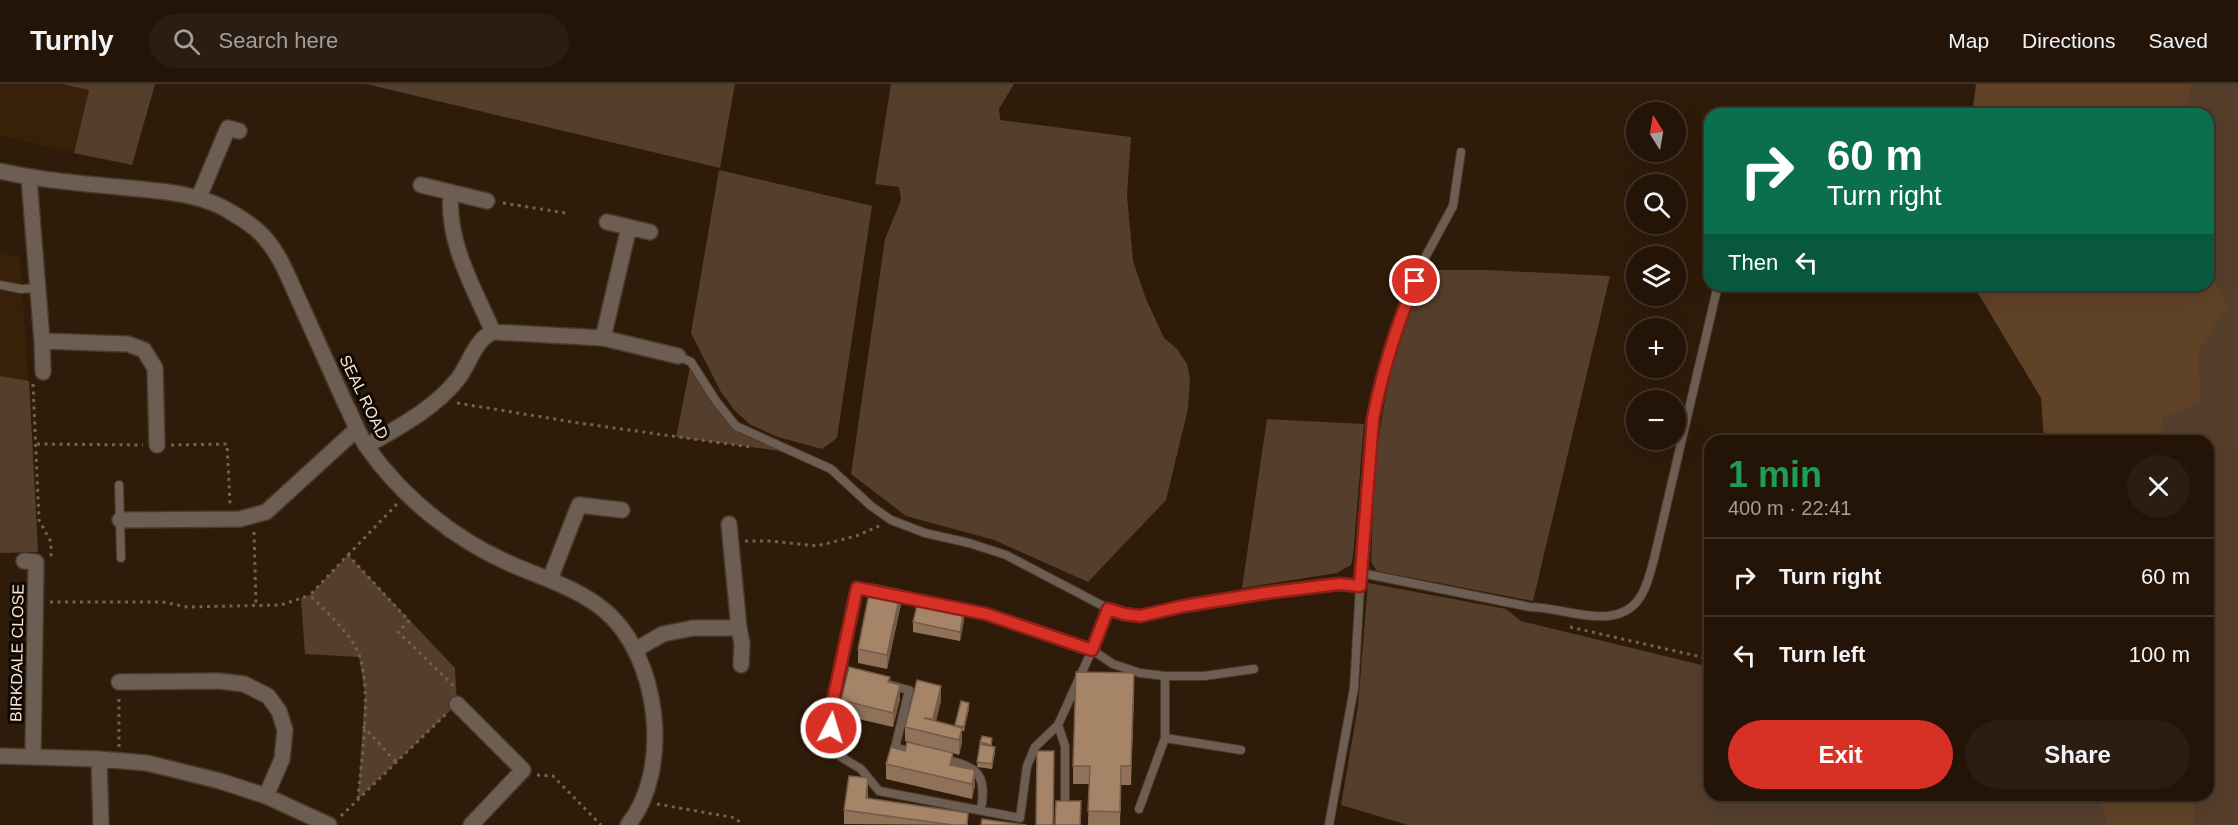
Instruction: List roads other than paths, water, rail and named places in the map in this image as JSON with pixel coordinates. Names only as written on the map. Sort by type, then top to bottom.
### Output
[{"type":"street","points":[[199,197],[228,128],[239,131]]},
{"type":"street","name":"SEAL ROAD","points":[[0,171],[28,178],[199,197],[233,213],[264,237],[282,264],[366,446],[408,493],[432,516],[471,544],[510,564],[579,593],[606,611],[635,650],[652,695],[656,739],[650,780],[628,825]]},
{"type":"street","points":[[28,178],[43,372]]},
{"type":"street","points":[[421,185],[486,201]]},
{"type":"street","points":[[451,192],[450,217],[456,246],[493,332]]},
{"type":"street","points":[[607,222],[650,232]]},
{"type":"street","points":[[603,338],[629,227]]},
{"type":"street","points":[[366,446],[399,427],[438,399],[457,381],[483,338],[493,332],[603,338],[678,356]]},
{"type":"street","points":[[42,341],[128,344],[144,350],[155,368],[157,445]]},
{"type":"street","points":[[120,520],[240,519],[266,512],[357,429]]},
{"type":"street","points":[[550,579],[579,505],[622,510]]},
{"type":"street","points":[[729,524],[742,644],[741,665]]},
{"type":"street","name":"BIRKDALE CLOSE","points":[[30,561],[37,602],[33,757]]},
{"type":"street","points":[[635,650],[663,634],[683,630],[739,628]]},
{"type":"street","points":[[119,681],[219,681],[244,684],[268,696],[279,711],[285,730],[282,759],[266,796]]},
{"type":"street","points":[[457,704],[523,770],[471,825]]},
{"type":"street","points":[[0,756],[147,763],[220,781],[334,822]]},
{"type":"street","points":[[99,759],[101,825]]},
{"type":"lane","points":[[1329,825],[1354,688],[1360,573],[1373,419],[1378,393],[1417,274],[1453,206],[1461,152]]},
{"type":"lane","points":[[0,285],[21,289],[38,288]]},
{"type":"lane","points":[[1360,573],[1530,607],[1546,607],[1602,618],[1627,611],[1644,592],[1654,558],[1717,291]]},
{"type":"lane","points":[[678,356],[691,362],[721,408],[736,426],[831,469],[871,506],[891,520],[925,533],[969,543],[1006,555],[1108,609],[1140,616],[1184,606],[1265,593],[1339,584],[1360,586]]},
{"type":"lane","points":[[119,485],[121,558]]},
{"type":"lane","points":[[1108,609],[1092,650],[1058,725],[1035,747],[1027,766],[1020,818],[879,791],[861,769],[841,757],[834,747],[831,710],[857,588],[986,614],[1092,650],[1113,664],[1140,673],[1165,676],[1204,676],[1254,669]]},
{"type":"lane","points":[[839,671],[849,674]]},
{"type":"lane","points":[[1139,809],[1165,738],[1165,676]]},
{"type":"lane","points":[[879,682],[909,690],[895,748],[919,753]]},
{"type":"lane","points":[[1058,725],[1065,746],[1065,805]]},
{"type":"lane","points":[[1165,738],[1241,750]]},
{"type":"lane","points":[[930,756],[965,764],[979,775],[985,788],[981,810]]}]
